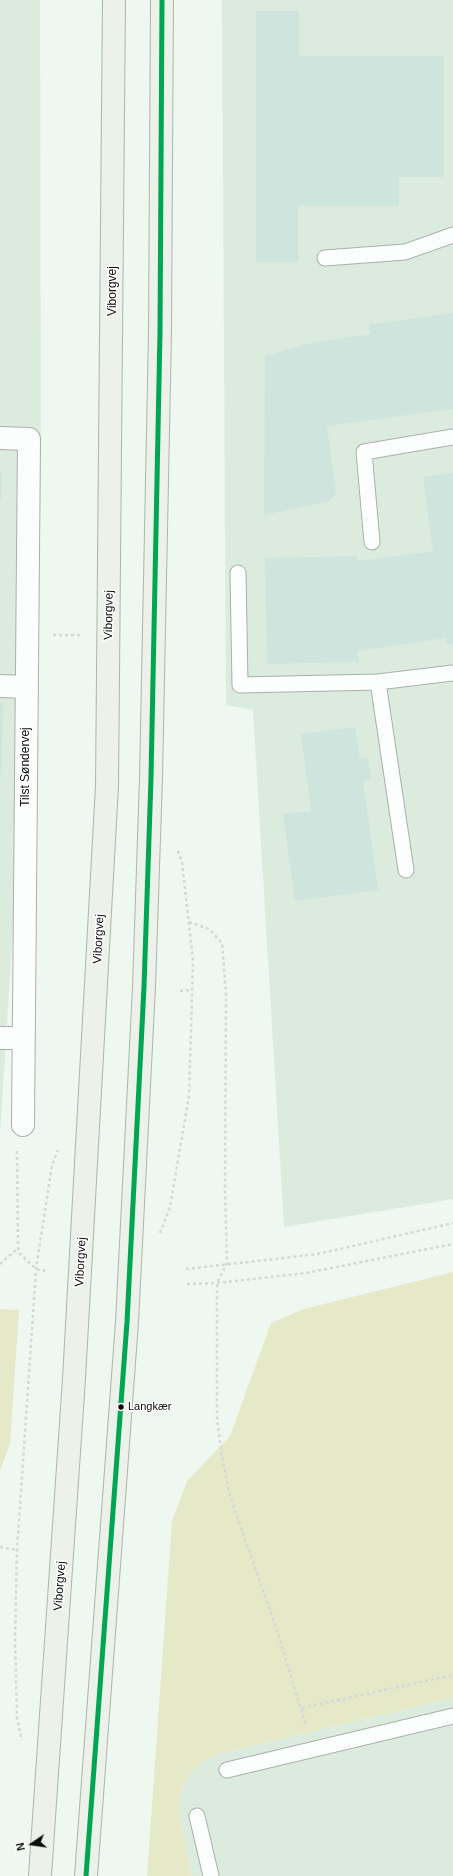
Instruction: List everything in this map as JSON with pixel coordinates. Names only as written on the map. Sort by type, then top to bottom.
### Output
[{"type":"main road","name":"Viborgvej","points":[[40,1876],[74,1379],[93,1066],[107,786],[114,0]]},
{"type":"main road","points":[[86,1876],[127,1322],[144,987],[151,778],[160,332],[162,0]]},
{"type":"street","name":"Tilst Søndervej","points":[[0,438],[29,439],[22,1125]]},
{"type":"street","points":[[0,686],[26,686]]},
{"type":"street","points":[[0,1038],[23,1038]]},
{"type":"lane","points":[[325,258],[405,252],[453,235]]},
{"type":"lane","points":[[372,542],[364,452],[453,436]]},
{"type":"lane","points":[[238,573],[240,685],[378,682],[453,673]]},
{"type":"lane","points":[[378,682],[406,870]]},
{"type":"lane","points":[[226,1770],[453,1716]]},
{"type":"lane","points":[[197,1816],[212,1876]]},
{"type":"path","points":[[27,635],[108,635]]},
{"type":"path","points":[[159,1236],[170,1207],[189,1096],[193,960],[182,862],[176,848]]},
{"type":"path","points":[[189,922],[209,929],[222,943],[226,994],[225,1189],[227,1263],[217,1283],[217,1420],[222,1456],[230,1496],[246,1538],[302,1708],[453,1675]]},
{"type":"path","points":[[180,991],[192,990]]},
{"type":"path","points":[[22,1125],[16,1130],[18,1248],[20,1254],[36,1269],[47,1271]]},
{"type":"path","points":[[186,1269],[227,1263],[318,1254],[453,1223]]},
{"type":"path","points":[[187,1284],[217,1283],[306,1273],[453,1244]]},
{"type":"path","points":[[0,1264],[18,1248]]},
{"type":"path","points":[[22,1741],[17,1718],[15,1640],[17,1550],[36,1269]]},
{"type":"path","points":[[0,1547],[17,1550]]},
{"type":"shaded area","points":[[0,0],[40,0],[41,487],[0,1134]]},
{"type":"shaded area","points":[[222,0],[453,0],[453,1199],[284,1227],[253,710],[226,705]]},
{"type":"shaded area","points":[[453,1698],[453,1876],[192,1876],[179,1815],[179,1800],[183,1786],[190,1774],[203,1761],[217,1754]]},
{"type":"green space","points":[[453,1272],[453,1698],[217,1754],[203,1761],[190,1774],[183,1786],[179,1800],[179,1815],[192,1876],[147,1876],[172,1521],[187,1481],[230,1436],[271,1323],[304,1309]]},
{"type":"green space","points":[[0,1309],[19,1310],[10,1444],[0,1471]]},
{"type":"building","points":[[256,11],[299,11],[299,56],[444,56],[444,177],[399,177],[399,206],[298,206],[298,262],[256,262]]},
{"type":"building","points":[[453,313],[453,409],[327,426],[336,493],[330,501],[264,515],[265,356],[315,342],[370,334],[369,325]]},
{"type":"building","points":[[0,471],[2,471],[1,499],[0,499]]},
{"type":"building","points":[[453,473],[453,644],[447,645],[446,638],[358,651],[359,662],[267,664],[265,558],[357,556],[357,561],[433,551],[423,477]]},
{"type":"building","points":[[0,702],[3,702],[1,778],[0,778]]},
{"type":"building","points":[[355,727],[360,759],[368,758],[371,779],[363,781],[378,890],[295,901],[283,814],[311,811],[301,734]]},
{"type":"transit line","points":[[86,1876],[127,1322],[144,987],[151,778],[160,332],[162,0]]},
{"type":"place","name":"Langkær","points":[[121,1407]]}]
